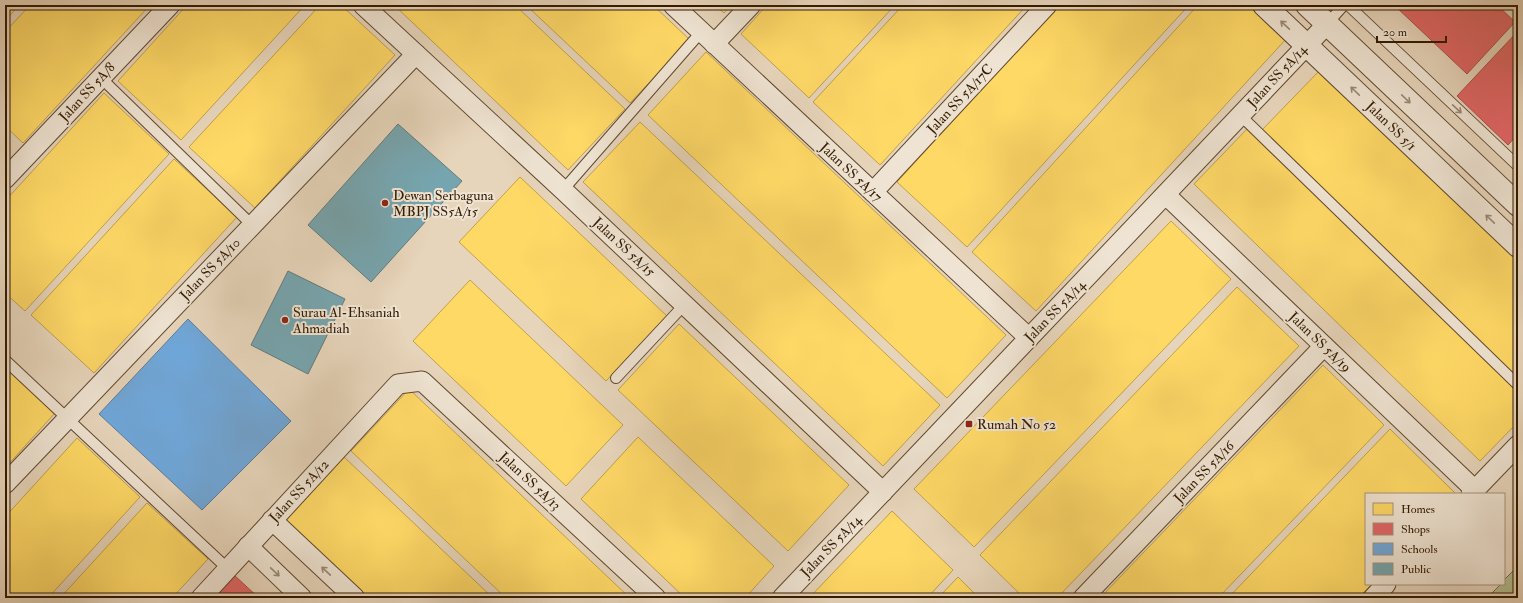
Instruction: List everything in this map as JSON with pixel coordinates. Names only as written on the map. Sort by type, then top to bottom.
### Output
[{"type":"street","name":"Jalan SS 5A/8","points":[[7,172],[101,78],[170,5]]},
{"type":"street","name":"Jalan SS 5A/15","points":[[363,5],[685,304],[883,492]]},
{"type":"street","name":"Jalan SS 5A/17","points":[[673,5],[1029,338]]},
{"type":"street","points":[[708,37],[751,5]]},
{"type":"street","name":"Jalan SS 5A/17C","points":[[873,192],[1047,5]]},
{"type":"street","name":"Jalan SS 5/1","points":[[1264,5],[1518,246]]},
{"type":"street","points":[[1307,5],[1518,205]]},
{"type":"street","name":"Jalan SS 5A/14","points":[[782,598],[1327,24]]},
{"type":"street","name":"Jalan SS 5A/10","points":[[5,484],[416,54]]},
{"type":"street","name":"Jalan SS 5A/19","points":[[1166,195],[1324,346],[1473,492]]},
{"type":"street","name":"Jalan SS 5A/16","points":[[1083,598],[1324,346]]},
{"type":"street","name":"Jalan SS 5A/13","points":[[398,384],[422,381],[656,598]]},
{"type":"street","name":"Jalan SS 5A/12","points":[[201,598],[398,384]]},
{"type":"street","points":[[1473,492],[1518,445]]},
{"type":"street","points":[[272,520],[355,598]]},
{"type":"street","points":[[238,557],[302,598]]},
{"type":"street","points":[[1373,598],[1385,585]]},
{"type":"lane","points":[[1327,24],[1344,5]]},
{"type":"lane","points":[[1348,5],[1518,166]]},
{"type":"lane","points":[[563,190],[708,37]]},
{"type":"lane","points":[[101,78],[252,225]]},
{"type":"lane","points":[[1240,116],[1518,385]]},
{"type":"lane","points":[[616,378],[685,304]]},
{"type":"lane","points":[[5,360],[238,557]]},
{"type":"green space","points":[[1518,566],[1518,598],[1487,598],[1500,585],[1505,585],[1505,579]]},
{"type":"building: Homes","points":[[5,5],[19,5],[5,21]]},
{"type":"building: Homes","points":[[30,5],[150,5],[23,143],[5,126],[5,32]]},
{"type":"building: Homes","points":[[187,5],[305,5],[181,140],[118,81]]},
{"type":"building: Homes","points":[[320,5],[341,5],[395,55],[255,208],[189,147]]},
{"type":"building: Homes","points":[[394,5],[515,5],[625,109],[568,170]]},
{"type":"building: Homes","points":[[526,5],[653,5],[690,40],[630,103]]},
{"type":"building: Homes","points":[[715,5],[731,5],[724,13]]},
{"type":"building: Homes","points":[[767,5],[895,5],[809,98],[741,34]]},
{"type":"building: Homes","points":[[903,5],[1027,5],[880,165],[813,102]]},
{"type":"building: Homes","points":[[1059,5],[1189,5],[967,247],[897,182]]},
{"type":"building: Homes","points":[[1198,5],[1252,5],[1287,38],[1036,311],[972,252]]},
{"type":"building: Homes","points":[[706,52],[1006,335],[947,398],[648,115]]},
{"type":"building: Homes","points":[[1321,69],[1518,261],[1518,379],[1262,130]]},
{"type":"building: Homes","points":[[104,93],[169,154],[25,311],[5,293],[5,201]]},
{"type":"building: Homes","points":[[640,122],[940,405],[883,466],[583,182]]},
{"type":"building: Homes","points":[[1247,129],[1518,392],[1518,422],[1480,461],[1194,184]]},
{"type":"building: Homes","points":[[174,159],[237,217],[94,373],[31,315]]},
{"type":"building: Homes","points":[[520,177],[667,316],[606,381],[459,242]]},
{"type":"building: Homes","points":[[1171,221],[1231,279],[974,547],[914,489]]},
{"type":"building: Homes","points":[[470,280],[623,425],[566,486],[413,341]]},
{"type":"building: Homes","points":[[1237,287],[1299,346],[1057,598],[1024,598],[980,555]]},
{"type":"building: Homes","points":[[679,324],[849,485],[788,551],[618,390]]},
{"type":"building: Homes","points":[[1323,365],[1384,425],[1218,598],[1100,598]]},
{"type":"building: Homes","points":[[5,367],[55,413],[5,468]]},
{"type":"building: Homes","points":[[409,389],[630,598],[506,598],[351,451]]},
{"type":"building: Homes","points":[[1390,429],[1455,493],[1365,493],[1365,585],[1371,585],[1358,598],[1228,598]]},
{"type":"building: Homes","points":[[638,437],[774,566],[745,598],[685,598],[581,499]]},
{"type":"building: Homes","points":[[77,438],[140,497],[48,598],[5,598],[5,517]]},
{"type":"building: Homes","points":[[344,457],[493,598],[368,598],[286,520]]},
{"type":"building: Homes","points":[[147,503],[208,559],[172,598],[60,598]]},
{"type":"building: Homes","points":[[892,511],[953,570],[927,598],[809,598]]},
{"type":"building: Homes","points":[[958,577],[979,598],[938,598]]},
{"type":"building: Shops","points":[[1394,5],[1497,5],[1515,22],[1467,74]]},
{"type":"building: Shops","points":[[1518,31],[1518,134],[1508,145],[1457,96]]},
{"type":"building: Shops","points":[[234,575],[259,598],[212,598]]},
{"type":"building: Schools","points":[[188,319],[291,421],[202,510],[99,414]]},
{"type":"building: Public","name":"Dewan Serbaguna MBPJ SS5A/15","points":[[398,124],[462,181],[371,282],[308,225]]},
{"type":"building: Public","points":[[288,271],[345,299],[308,374],[251,345]]},
{"type":"place","name":"Dewan Serbaguna MBPJ SS5A/15","points":[[385,203]]},
{"type":"place","name":"Surau Al-Ehsaniah Ahmadiah","points":[[285,320]]},
{"type":"place","name":"Rumah No 52","points":[[969,424]]}]
